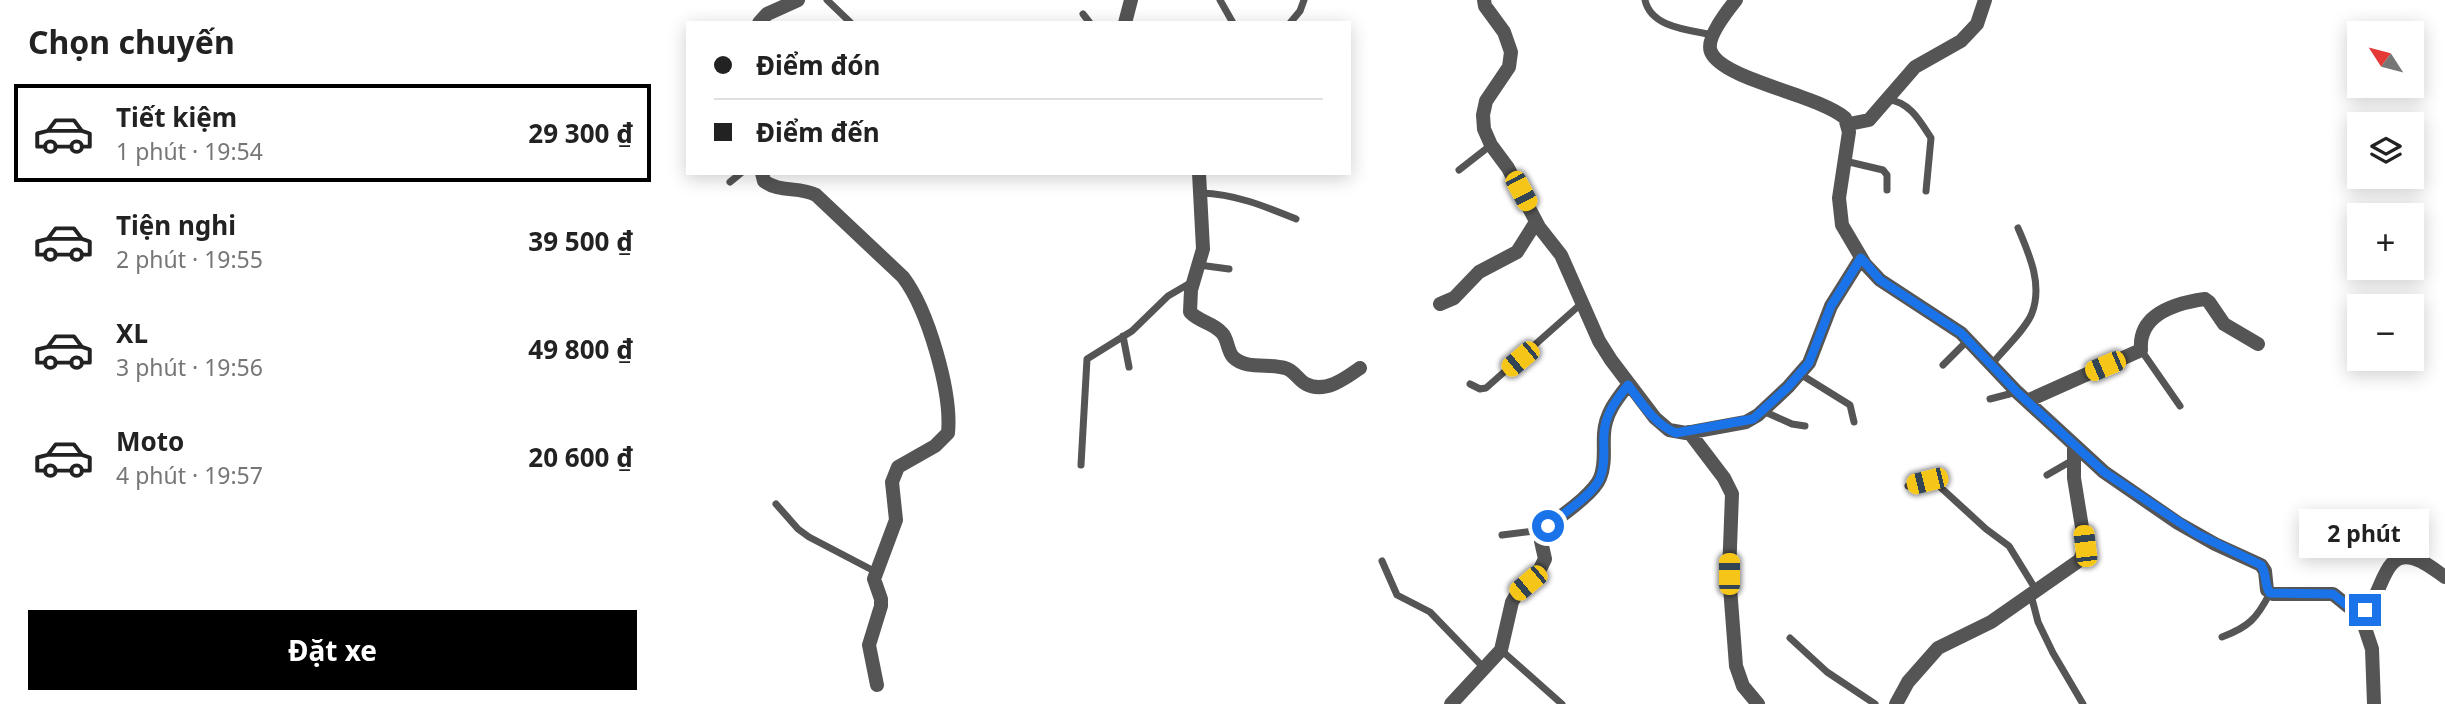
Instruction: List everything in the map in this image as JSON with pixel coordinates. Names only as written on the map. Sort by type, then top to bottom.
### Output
[{"type":"street","points":[[760,21],[767,14],[798,0]]},
{"type":"street","points":[[1126,21],[1131,0]]},
{"type":"street","points":[[1484,0],[1485,6],[1504,32],[1511,52],[1509,67],[1486,101],[1483,115],[1491,145],[1508,168],[1537,222],[1560,255],[1599,341],[1628,385],[1655,418],[1669,430],[1676,433],[1689,432],[1746,422],[1763,411],[1800,373],[1815,349],[1831,306],[1861,258]]},
{"type":"street","points":[[1736,0],[1713,36],[1710,43],[1711,52],[1730,68],[1771,88],[1830,107],[1846,117],[1849,124],[1839,198],[1842,225],[1861,258],[1880,280],[1961,333],[2073,452],[2178,523],[2261,565],[2270,593],[2333,594],[2354,611],[2360,612],[2370,606],[2385,572],[2392,563],[2402,558],[2409,556],[2445,577]]},
{"type":"street","points":[[1849,124],[1869,120],[1915,67],[1961,41],[1982,14],[1985,0]]},
{"type":"street","points":[[762,175],[764,181],[778,188],[800,189],[816,195],[903,277],[910,286],[929,329],[948,400],[948,433],[935,446],[898,467],[892,482],[896,520],[874,579],[881,606],[869,645],[877,685]]},
{"type":"street","points":[[1199,175],[1204,236],[1189,303],[1191,312],[1196,318],[1223,333],[1230,352],[1239,361],[1285,368],[1307,384],[1317,387],[1341,381],[1360,368]]},
{"type":"street","points":[[1440,304],[1454,298],[1479,272],[1517,251],[1537,222]]},
{"type":"street","points":[[2022,396],[2141,350],[2145,327],[2161,312],[2169,307],[2205,299],[2224,324],[2258,344]]},
{"type":"street","points":[[1451,704],[1501,650],[1512,602],[1518,592],[1538,573],[1545,559],[1541,541],[1543,530],[1598,483],[1603,468],[1607,416],[1628,385]]},
{"type":"street","points":[[1689,432],[1724,478],[1732,494],[1729,574],[1736,666],[1743,686],[1758,704]]},
{"type":"street","points":[[1896,704],[1921,665],[1938,648],[1991,622],[2075,564],[2084,554],[2073,452]]},
{"type":"street","points":[[2360,612],[2372,649],[2374,704]]},
{"type":"lane","points":[[827,0],[849,21]]},
{"type":"lane","points":[[1220,0],[1232,21]]},
{"type":"lane","points":[[1292,21],[1300,11],[1304,0]]},
{"type":"lane","points":[[1645,0],[1650,12],[1668,25],[1713,36]]},
{"type":"lane","points":[[1083,14],[1088,21]]},
{"type":"lane","points":[[1887,100],[1897,100],[1906,105],[1931,138],[1926,191]]},
{"type":"lane","points":[[1459,170],[1491,145]]},
{"type":"lane","points":[[1845,161],[1883,170],[1887,175],[1887,190]]},
{"type":"lane","points":[[730,182],[739,175]]},
{"type":"lane","points":[[1201,193],[1242,198],[1296,219]]},
{"type":"lane","points":[[1991,365],[2032,312],[2035,276],[2018,228]]},
{"type":"lane","points":[[1199,265],[1229,270]]},
{"type":"lane","points":[[1081,465],[1086,363],[1090,355],[1123,336],[1168,296],[1194,281]]},
{"type":"lane","points":[[1470,384],[1480,389],[1486,388],[1582,303]]},
{"type":"lane","points":[[1123,336],[1129,367]]},
{"type":"lane","points":[[1943,365],[1968,340]]},
{"type":"lane","points":[[2141,350],[2180,406]]},
{"type":"lane","points":[[1800,373],[1850,405],[1854,422]]},
{"type":"lane","points":[[1990,399],[2022,396]]},
{"type":"lane","points":[[1763,411],[1787,422],[1805,426]]},
{"type":"lane","points":[[2047,475],[2073,452]]},
{"type":"lane","points":[[1908,486],[1927,481],[1938,485],[2009,546],[2033,592],[2038,622],[2083,704]]},
{"type":"lane","points":[[776,504],[797,528],[809,537],[876,572]]},
{"type":"lane","points":[[1502,535],[1543,530]]},
{"type":"lane","points":[[1382,561],[1397,595],[1430,612],[1484,668]]},
{"type":"lane","points":[[2222,637],[2243,629],[2252,622],[2270,593]]},
{"type":"lane","points":[[1790,638],[1828,672],[1875,704]]},
{"type":"lane","points":[[1501,650],[1562,704]]},
{"type":"route","points":[[1548,526],[1598,483],[1603,468],[1607,416],[1628,385],[1655,418],[1676,433],[1753,419],[1788,387],[1809,363],[1831,306],[1861,258],[1880,280],[1961,333],[2017,392],[2104,472],[2178,523],[2261,565],[2270,593],[2333,594],[2354,611],[2365,610]]}]
